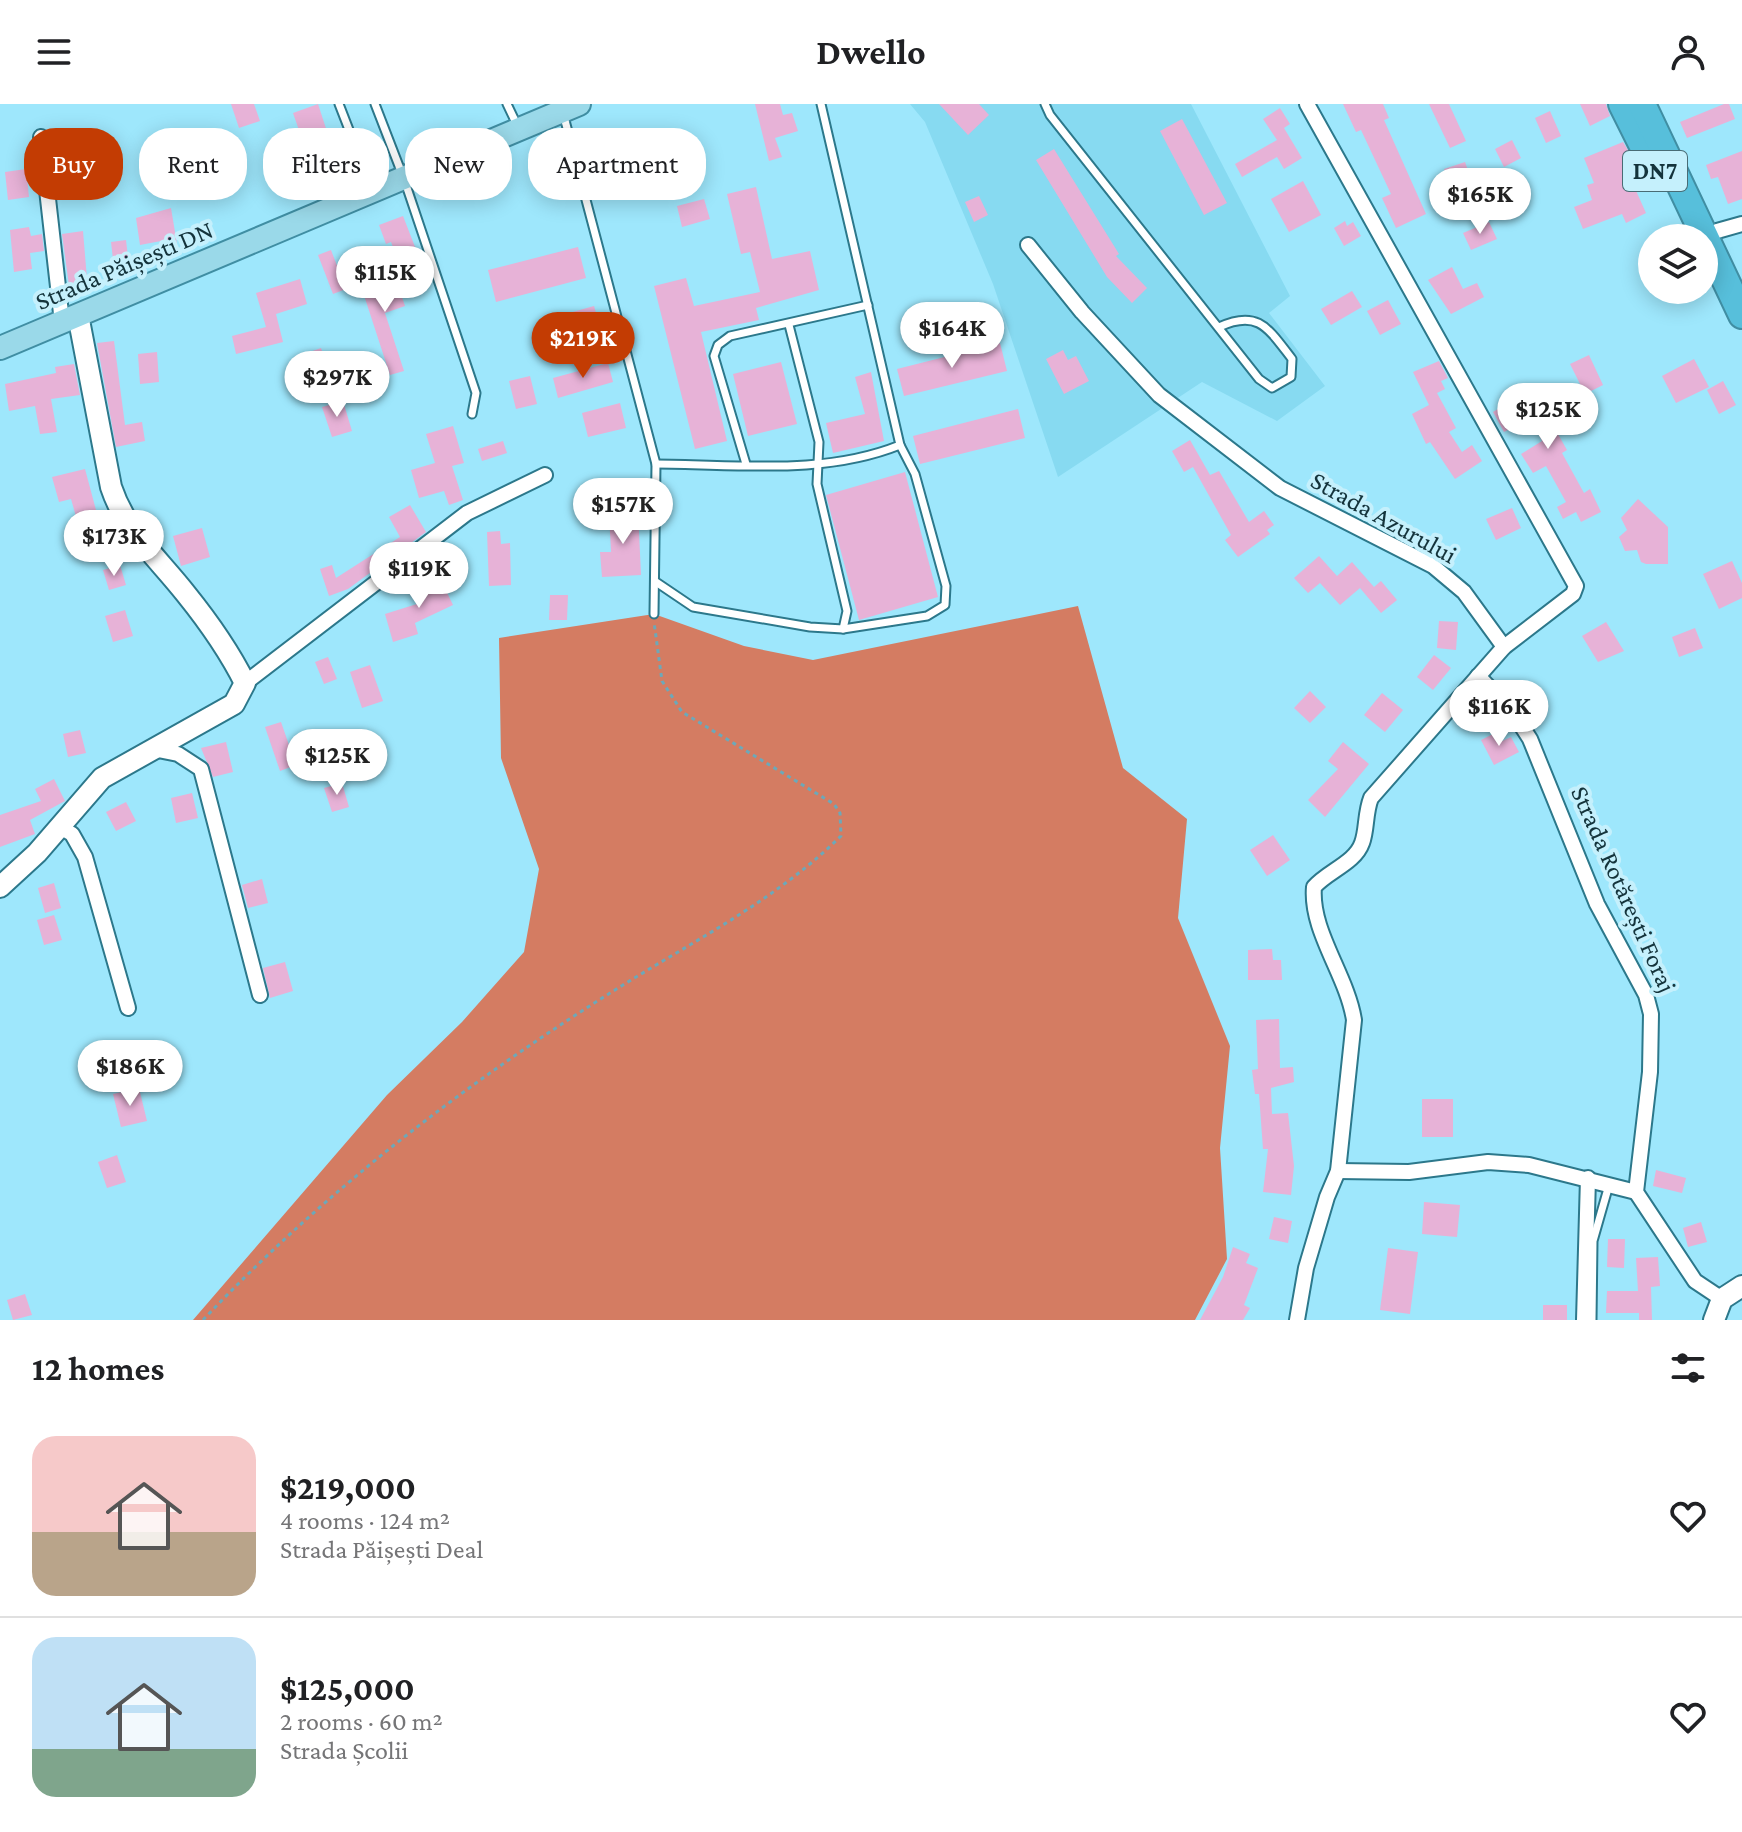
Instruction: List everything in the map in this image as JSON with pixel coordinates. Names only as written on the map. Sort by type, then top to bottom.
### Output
[{"type":"highway","name":"DN7","points":[[1622,104],[1680,224]]},
{"type":"highway","name":"DN7","points":[[1642,104],[1742,314]]},
{"type":"highway","name":"DN7","points":[[1660,104],[1730,228],[1742,314]]},
{"type":"highway","points":[[1718,283],[1742,314]]},
{"type":"main road","name":"Strada Păișești DN","points":[[389,185],[571,108]]},
{"type":"main road","name":"Strada Păișești DN","points":[[0,348],[352,200]]},
{"type":"street","points":[[1297,1320],[1306,1268],[1338,1171],[1354,1020],[1351,999],[1313,904],[1314,887],[1355,855],[1363,841],[1364,818],[1371,798],[1504,647],[1573,594],[1576,586],[1307,104]]},
{"type":"street","points":[[51,200],[70,318],[118,509],[146,550],[186,594],[245,683]]},
{"type":"street","name":"Strada Azurului","points":[[1028,245],[1082,312],[1159,395],[1280,488],[1433,566],[1464,592],[1504,647]]},
{"type":"street","points":[[0,887],[60,827],[85,793],[102,778],[234,704],[245,683],[467,513],[545,475]]},
{"type":"street","name":"Strada Rotărești Foraj","points":[[1478,676],[1512,711],[1530,739],[1597,904],[1646,995],[1651,1014],[1650,1072],[1636,1192]]},
{"type":"street","points":[[153,749],[178,754],[201,769],[260,995]]},
{"type":"street","points":[[60,827],[72,834],[85,857],[128,1008]]},
{"type":"street","points":[[1338,1171],[1409,1172],[1488,1162],[1529,1165],[1636,1192],[1695,1281],[1722,1299]]},
{"type":"street","points":[[1584,1320],[1588,1178]]},
{"type":"street","points":[[1714,1320],[1722,1299],[1742,1286]]},
{"type":"lane","points":[[339,104],[348,128]]},
{"type":"lane","points":[[375,104],[404,179],[476,393],[472,414]]},
{"type":"lane","points":[[507,104],[520,131]]},
{"type":"lane","points":[[656,582],[693,607],[810,627],[843,629],[927,616],[945,605],[946,586],[915,474],[900,445],[821,104]]},
{"type":"lane","points":[[1045,104],[1259,379],[1272,388],[1291,377],[1292,359],[1256,320],[1245,317],[1219,327]]},
{"type":"lane","points":[[571,108],[656,464],[654,614]]},
{"type":"lane","points":[[746,464],[714,356],[718,345],[730,336],[868,305]]},
{"type":"lane","points":[[789,325],[819,442],[817,484],[847,611],[843,629]]},
{"type":"lane","points":[[656,464],[816,466],[870,457],[900,445]]},
{"type":"lane","points":[[1592,1320],[1593,1241],[1609,1185]]},
{"type":"path","points":[[203,1320],[266,1254],[395,1140],[608,994],[726,925],[812,862],[841,836],[840,813],[834,804],[682,712],[662,681],[654,643],[654,614]]},
{"type":"shaded area","points":[[910,104],[1191,104],[1290,296],[1269,313],[1325,386],[1277,421],[1202,382],[1058,477],[993,284],[925,122]]},
{"type":"shaded area","points":[[1078,606],[1123,768],[1187,819],[1178,918],[1230,1046],[1220,1148],[1227,1259],[1195,1320],[193,1320],[387,1095],[462,1022],[524,952],[539,869],[501,758],[499,638],[654,614],[744,646],[813,660]]},
{"type":"building","points":[[231,104],[254,104],[260,121],[239,128]]},
{"type":"building","points":[[318,104],[326,128],[298,128],[293,113]]},
{"type":"building","points":[[755,104],[780,104],[783,115],[792,113],[798,131],[775,138],[782,157],[769,161]]},
{"type":"building","points":[[939,104],[979,104],[989,115],[968,135]]},
{"type":"building","points":[[1343,104],[1383,104],[1389,118],[1384,120],[1426,214],[1396,228],[1382,198],[1391,194],[1361,130],[1356,132]]},
{"type":"building","points":[[1429,104],[1449,104],[1466,141],[1450,148]]},
{"type":"building","points":[[1580,104],[1606,104],[1610,116],[1590,126]]},
{"type":"building","points":[[1729,104],[1735,119],[1687,138],[1680,122]]},
{"type":"building","points":[[1280,108],[1290,124],[1284,128],[1302,158],[1284,169],[1277,157],[1242,177],[1235,164],[1277,140],[1263,119]]},
{"type":"building","points":[[1550,111],[1561,136],[1546,143],[1535,118]]},
{"type":"building","points":[[1182,119],[1227,203],[1204,215],[1160,131]]},
{"type":"building","points":[[1512,140],[1521,158],[1504,167],[1495,149]]},
{"type":"building","points":[[1623,142],[1634,160],[1624,164],[1646,213],[1626,223],[1622,214],[1583,229],[1574,207],[1592,200],[1587,185],[1594,183],[1584,158]]},
{"type":"building","points":[[1054,149],[1119,254],[1116,256],[1147,288],[1132,303],[1107,277],[1036,160]]},
{"type":"building","points":[[1742,151],[1742,199],[1728,204],[1718,177],[1711,179],[1706,165]]},
{"type":"building","points":[[1465,162],[1473,184],[1452,192],[1444,169]]},
{"type":"building","points":[[24,169],[24,198],[8,200],[5,172]]},
{"type":"building","points":[[1303,181],[1321,215],[1289,232],[1271,199]]},
{"type":"building","points":[[756,187],[772,259],[810,251],[819,290],[756,308],[759,320],[701,332],[727,441],[695,449],[654,286],[686,278],[694,306],[760,292],[750,252],[741,254],[727,194]]},
{"type":"building","points":[[979,196],[988,215],[974,222],[965,202]]},
{"type":"building","points":[[704,200],[710,219],[682,227],[677,206]]},
{"type":"building","points":[[171,208],[177,244],[162,246],[161,241],[140,245],[136,218]]},
{"type":"building","points":[[403,216],[424,270],[405,278],[391,242],[386,244],[379,225]]},
{"type":"building","points":[[1345,221],[1347,226],[1353,222],[1361,236],[1344,246],[1334,228]]},
{"type":"building","points":[[1489,222],[1497,239],[1471,250],[1463,233]]},
{"type":"building","points":[[29,227],[31,236],[42,234],[44,251],[30,253],[32,269],[14,272],[10,230]]},
{"type":"building","points":[[83,231],[88,291],[70,293],[62,234]]},
{"type":"building","points":[[126,240],[129,266],[114,268],[111,242]]},
{"type":"building","points":[[578,247],[586,278],[496,302],[488,270]]},
{"type":"building","points":[[331,250],[346,289],[333,294],[318,255]]},
{"type":"building","points":[[1452,267],[1463,289],[1477,283],[1484,297],[1451,314],[1428,280]]},
{"type":"building","points":[[393,270],[405,306],[385,313],[404,371],[390,375],[360,283]]},
{"type":"building","points":[[300,279],[307,304],[276,314],[283,342],[236,354],[232,336],[266,327],[256,293]]},
{"type":"building","points":[[1352,291],[1362,307],[1331,325],[1321,309]]},
{"type":"building","points":[[1388,300],[1401,324],[1380,335],[1367,311]]},
{"type":"building","points":[[594,306],[602,333],[545,349],[537,322]]},
{"type":"building","points":[[114,341],[125,425],[142,422],[145,441],[116,447],[97,343]]},
{"type":"building","points":[[1000,343],[1007,371],[904,396],[897,369]]},
{"type":"building","points":[[321,348],[329,371],[312,377],[304,354]]},
{"type":"building","points":[[1063,350],[1068,360],[1076,356],[1089,381],[1064,394],[1046,359]]},
{"type":"building","points":[[157,352],[159,382],[140,384],[138,354]]},
{"type":"building","points":[[1589,355],[1603,385],[1585,394],[1570,364]]},
{"type":"building","points":[[1694,359],[1709,387],[1676,403],[1662,376]]},
{"type":"building","points":[[1439,361],[1448,378],[1441,381],[1445,389],[1437,393],[1456,428],[1449,432],[1462,452],[1472,445],[1482,461],[1455,479],[1430,442],[1426,444],[1412,414],[1429,405],[1413,372]]},
{"type":"building","points":[[781,362],[797,424],[748,436],[733,374]]},
{"type":"building","points":[[608,363],[613,382],[558,398],[553,378]]},
{"type":"building","points":[[74,364],[80,395],[51,399],[57,432],[40,434],[35,406],[9,411],[5,384],[56,373],[55,367]]},
{"type":"building","points":[[871,372],[884,441],[833,453],[826,423],[865,414],[855,377]]},
{"type":"building","points":[[530,376],[537,404],[516,409],[509,381]]},
{"type":"building","points":[[1723,381],[1736,405],[1719,414],[1707,390]]},
{"type":"building","points":[[1536,385],[1561,424],[1554,427],[1567,450],[1562,453],[1584,493],[1590,489],[1601,512],[1581,522],[1576,512],[1563,519],[1557,507],[1566,502],[1546,466],[1533,473],[1521,454],[1542,441],[1531,418],[1504,432],[1493,412]]},
{"type":"building","points":[[343,401],[352,431],[332,437],[322,407]]},
{"type":"building","points":[[620,403],[626,428],[588,437],[582,413]]},
{"type":"building","points":[[1018,409],[1025,438],[920,464],[913,436]]},
{"type":"building","points":[[453,426],[464,463],[452,466],[463,500],[449,505],[444,491],[419,498],[411,470],[435,463],[426,434]]},
{"type":"building","points":[[1190,440],[1210,475],[1219,471],[1249,522],[1264,511],[1274,525],[1267,530],[1270,534],[1238,557],[1225,540],[1231,535],[1193,467],[1184,472],[1172,451]]},
{"type":"building","points":[[503,441],[507,453],[482,461],[478,449]]},
{"type":"building","points":[[85,469],[103,536],[75,545],[68,522],[77,520],[71,499],[59,502],[52,477]]},
{"type":"building","points":[[905,472],[938,597],[859,620],[826,495]]},
{"type":"building","points":[[1638,499],[1668,527],[1668,564],[1646,564],[1641,562],[1637,550],[1625,551],[1619,537],[1627,530],[1621,518]]},
{"type":"building","points":[[410,505],[426,532],[348,589],[329,596],[320,569],[332,565],[336,578],[400,537],[389,517]]},
{"type":"building","points":[[1512,508],[1521,528],[1496,540],[1486,519]]},
{"type":"building","points":[[638,510],[641,575],[602,577],[600,552],[611,552],[609,512]]},
{"type":"building","points":[[202,528],[210,557],[181,566],[173,536]]},
{"type":"building","points":[[500,531],[501,544],[510,543],[511,585],[489,586],[487,532]]},
{"type":"building","points":[[1319,556],[1337,576],[1352,562],[1374,587],[1381,581],[1397,600],[1381,613],[1360,588],[1340,605],[1320,583],[1308,593],[1294,578]]},
{"type":"building","points":[[1732,561],[1742,583],[1742,598],[1719,609],[1703,574]]},
{"type":"building","points":[[120,565],[126,585],[109,590],[103,570]]},
{"type":"building","points":[[438,574],[453,605],[415,623],[418,634],[393,642],[385,614],[420,603],[419,599],[427,595],[421,582]]},
{"type":"building","points":[[550,595],[568,595],[567,620],[549,620]]},
{"type":"building","points":[[125,610],[133,636],[113,642],[105,616]]},
{"type":"building","points":[[1439,621],[1458,622],[1456,650],[1437,648]]},
{"type":"building","points":[[1606,622],[1624,651],[1598,662],[1582,636]]},
{"type":"building","points":[[1695,628],[1703,648],[1679,657],[1672,637]]},
{"type":"building","points":[[1434,655],[1451,668],[1433,690],[1417,677]]},
{"type":"building","points":[[328,657],[337,679],[324,684],[315,662]]},
{"type":"building","points":[[370,665],[383,701],[362,708],[350,672]]},
{"type":"building","points":[[1310,691],[1326,707],[1310,723],[1294,708]]},
{"type":"building","points":[[1382,693],[1403,710],[1385,732],[1364,715]]},
{"type":"building","points":[[281,722],[296,765],[280,771],[265,727]]},
{"type":"building","points":[[80,730],[86,753],[68,757],[63,734]]},
{"type":"building","points":[[1495,733],[1500,742],[1511,737],[1519,752],[1494,765],[1481,740]]},
{"type":"building","points":[[226,742],[233,772],[213,777],[201,748]]},
{"type":"building","points":[[1343,742],[1369,764],[1325,817],[1308,800],[1338,769],[1328,761]]},
{"type":"building","points":[[54,779],[65,801],[30,820],[35,834],[0,847],[0,815],[41,801],[35,789]]},
{"type":"building","points":[[342,783],[349,807],[332,812],[324,788]]},
{"type":"building","points":[[192,793],[198,818],[176,823],[171,798]]},
{"type":"building","points":[[126,802],[136,821],[116,831],[106,812]]},
{"type":"building","points":[[1273,835],[1290,860],[1267,876],[1250,850]]},
{"type":"building","points":[[262,879],[268,903],[248,908],[242,885]]},
{"type":"building","points":[[54,883],[61,908],[45,913],[38,888]]},
{"type":"building","points":[[54,915],[62,940],[44,945],[37,920]]},
{"type":"building","points":[[1272,949],[1273,960],[1281,960],[1282,980],[1248,980],[1248,950]]},
{"type":"building","points":[[285,962],[293,991],[270,998],[263,968]]},
{"type":"building","points":[[1279,1019],[1280,1068],[1293,1067],[1294,1082],[1271,1088],[1272,1114],[1288,1113],[1294,1166],[1291,1195],[1263,1192],[1268,1149],[1263,1149],[1259,1094],[1255,1094],[1252,1070],[1258,1069],[1256,1020]]},
{"type":"building","points":[[156,1050],[163,1081],[139,1087],[132,1056]]},
{"type":"building","points":[[139,1088],[147,1121],[121,1127],[113,1094]]},
{"type":"building","points":[[1422,1099],[1453,1099],[1453,1137],[1422,1137]]},
{"type":"building","points":[[117,1155],[126,1182],[107,1188],[98,1162]]},
{"type":"building","points":[[1656,1170],[1686,1178],[1682,1193],[1653,1186]]},
{"type":"building","points":[[1424,1202],[1460,1205],[1457,1237],[1422,1234]]},
{"type":"building","points":[[1274,1217],[1292,1221],[1288,1243],[1269,1239]]},
{"type":"building","points":[[1701,1222],[1707,1242],[1688,1247],[1683,1228]]},
{"type":"building","points":[[1608,1239],[1625,1239],[1624,1268],[1607,1267]]},
{"type":"building","points":[[1233,1247],[1250,1254],[1246,1263],[1258,1268],[1244,1305],[1250,1308],[1243,1320],[1200,1320],[1223,1277]]},
{"type":"building","points":[[1388,1248],[1418,1252],[1410,1314],[1380,1310]]},
{"type":"building","points":[[1658,1257],[1660,1286],[1651,1287],[1652,1320],[1639,1320],[1639,1313],[1606,1313],[1607,1291],[1638,1291],[1636,1258]]},
{"type":"building","points":[[25,1294],[32,1315],[13,1320],[7,1300]]},
{"type":"building","points":[[1543,1305],[1567,1305],[1567,1320],[1543,1320]]}]
